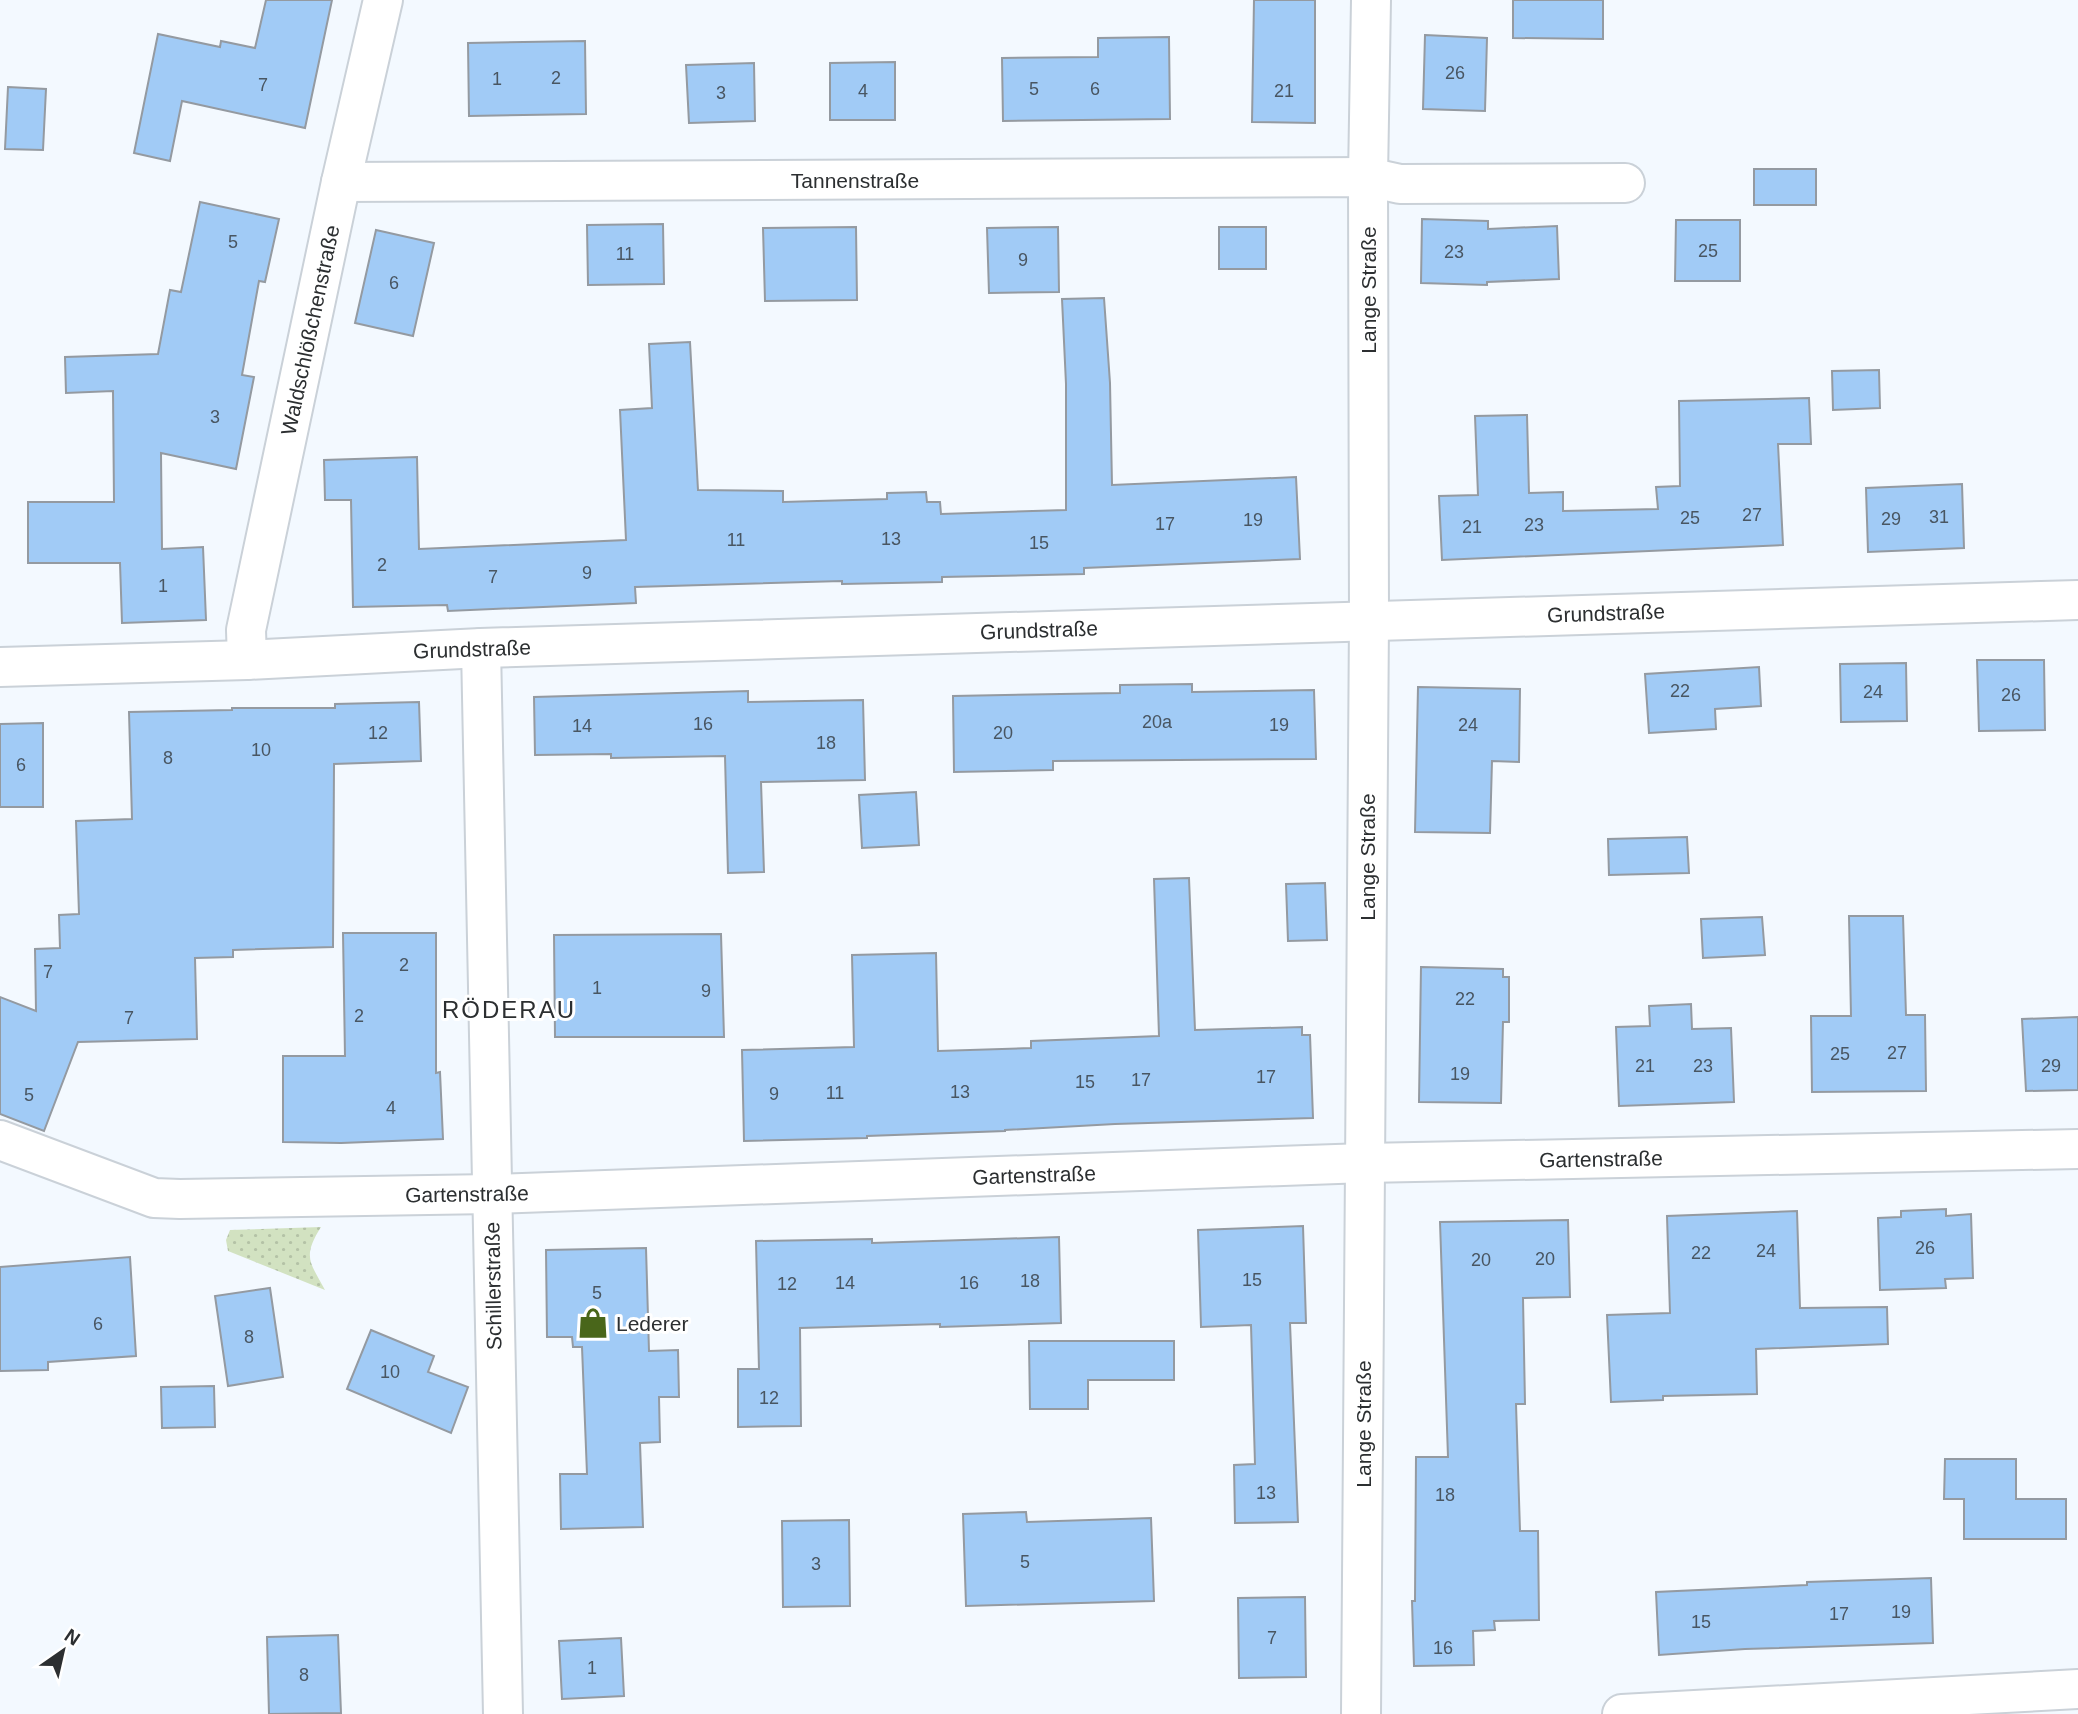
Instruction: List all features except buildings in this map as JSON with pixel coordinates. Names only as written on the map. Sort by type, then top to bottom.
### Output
[{"type":"street","name":"Waldschlößchenstraße","points":[[247,660],[246,631],[341,182],[383,0]]},
{"type":"street","name":"Lange Straße","points":[[1361,1714],[1371,0]]},
{"type":"street","name":"Tannenstraße","points":[[341,182],[1368,177],[1400,184],[1625,183]]},
{"type":"street","name":"Grundstraße","points":[[0,667],[247,660],[481,648],[2078,600]]},
{"type":"street","name":"Schillerstraße","points":[[481,648],[503,1714]]},
{"type":"street","name":"Gartenstraße","points":[[0,1140],[154,1198],[180,1199],[492,1194],[1365,1163],[2078,1149]]},
{"type":"street","points":[[1622,1714],[2078,1689]]},
{"type":"green space","points":[[321,1227],[315,1237],[310,1259],[325,1290],[228,1251],[226,1240],[230,1230]]},
{"type":"place","name":"Lederer","points":[[593,1323]]},
{"type":"district","name":"RÖDERAU","points":[[509,1009]]}]
